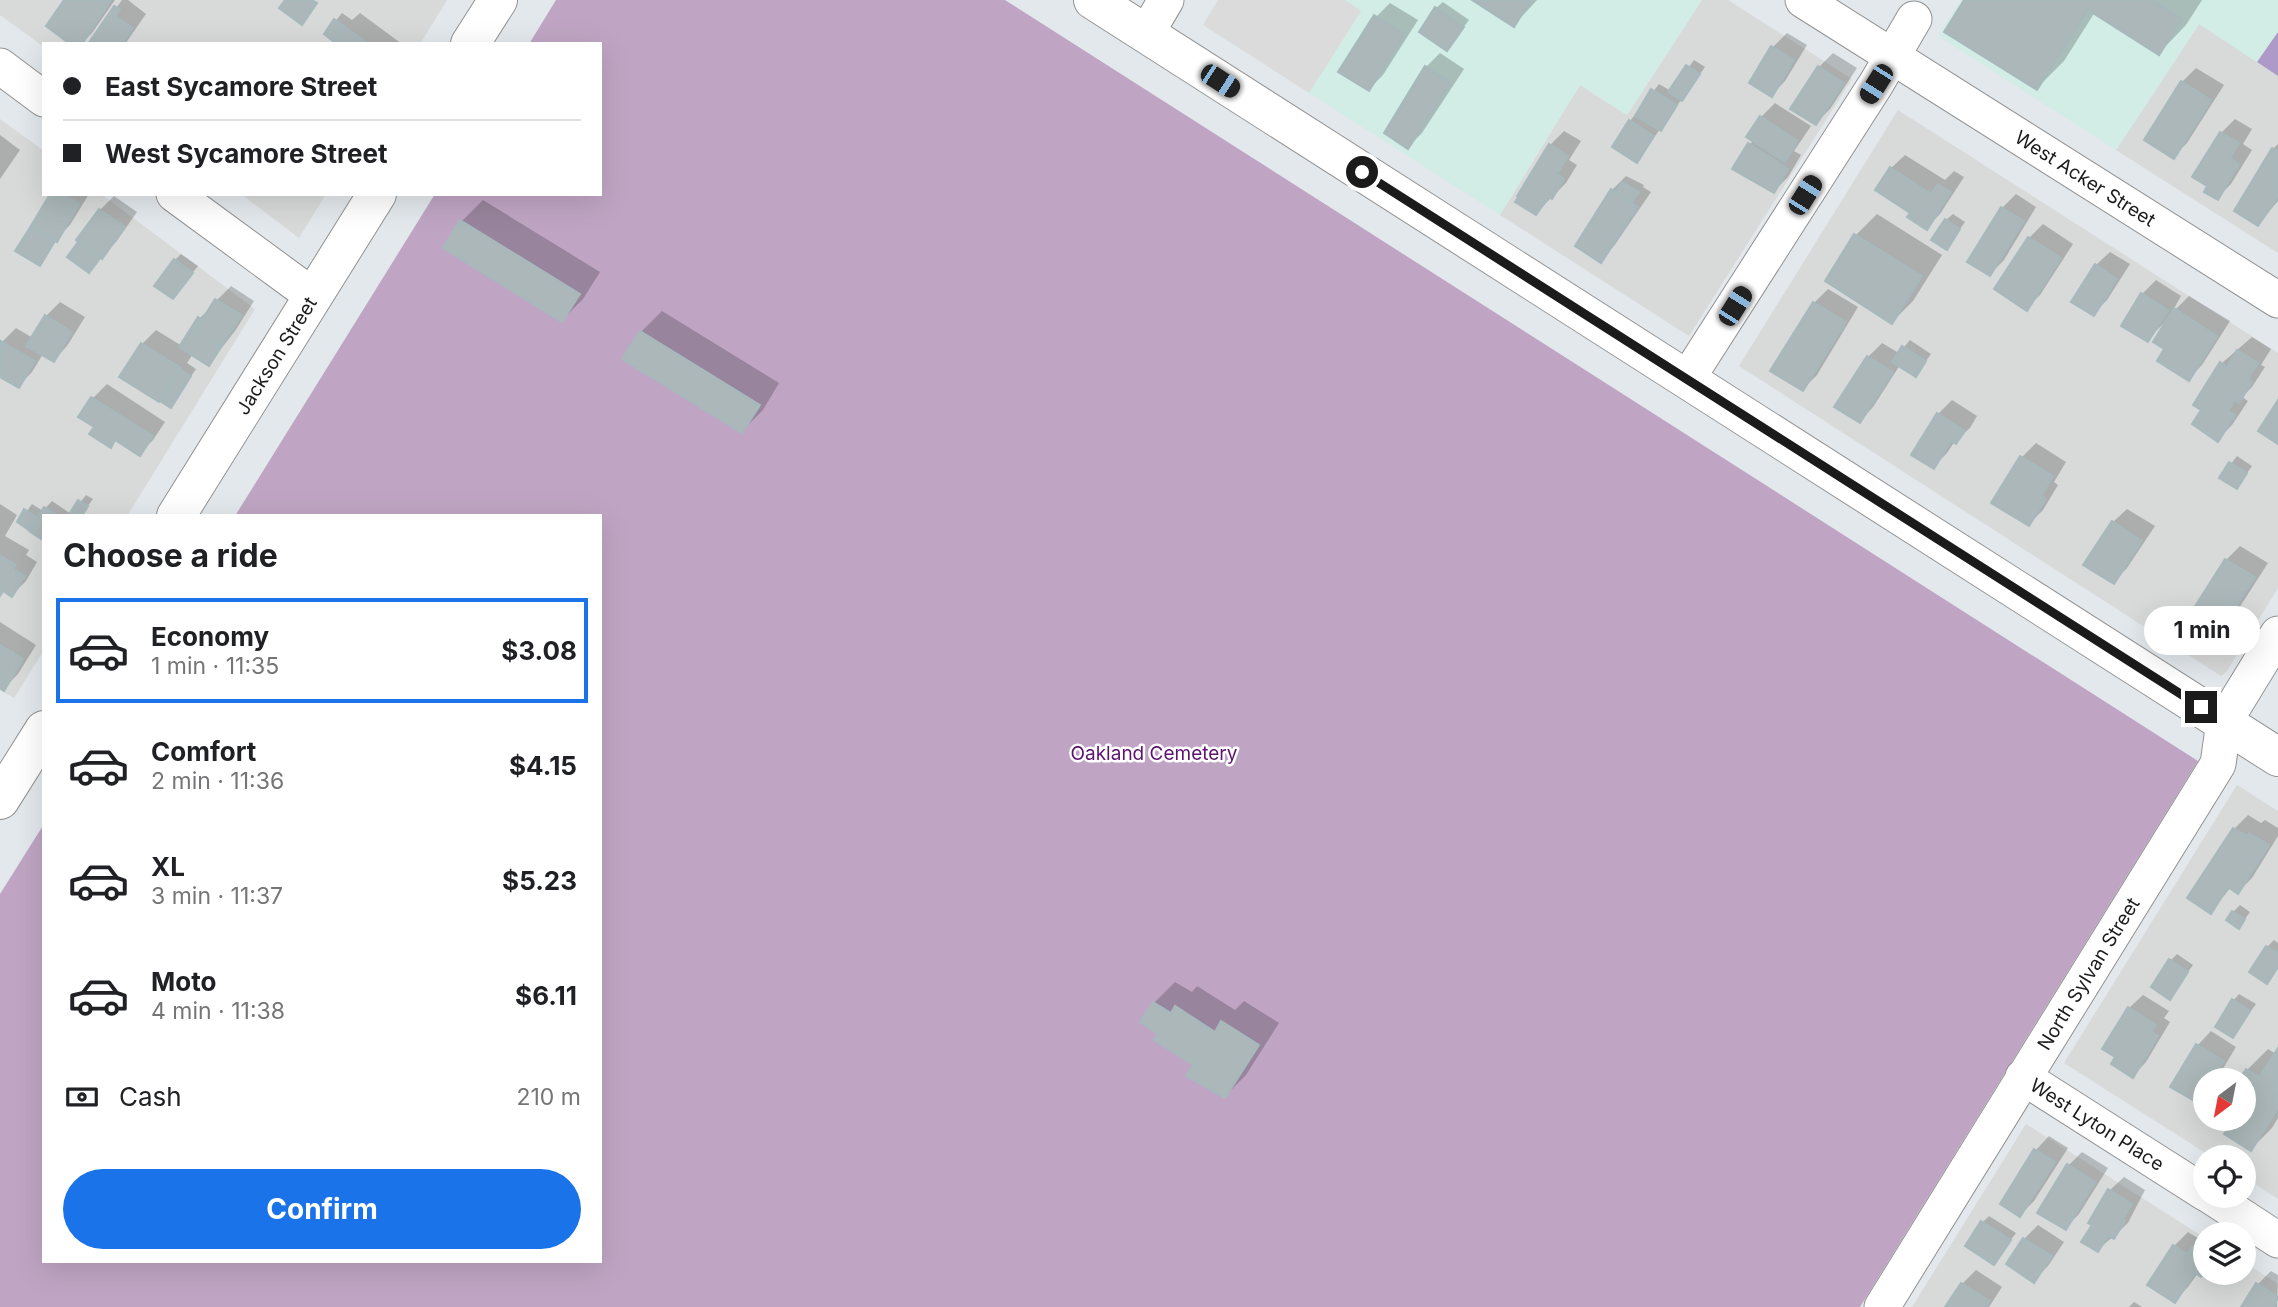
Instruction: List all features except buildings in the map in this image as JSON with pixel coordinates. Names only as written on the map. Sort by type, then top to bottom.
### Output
[{"type":"street","points":[[471,42],[498,0]]},
{"type":"street","points":[[1093,0],[2278,757]]},
{"type":"street","points":[[1146,34],[1166,0]]},
{"type":"street","name":"West Acker Street","points":[[1802,0],[2278,300]]},
{"type":"street","points":[[1687,379],[1892,58],[1914,19]]},
{"type":"street","points":[[0,66],[42,98]]},
{"type":"street","points":[[177,196],[313,296]]},
{"type":"street","name":"Jackson Street","points":[[177,514],[376,196]]},
{"type":"street","name":"North Sylvan Street","points":[[1882,1307],[2218,764],[2224,722],[2278,634]]},
{"type":"street","points":[[0,800],[23,743]]},
{"type":"street","name":"West Lyton Place","points":[[2023,1077],[2193,1185]]},
{"type":"street","name":"West Lyton Place","points":[[2229,1208],[2278,1240]]},
{"type":"shaded area","points":[[0,0],[447,0],[421,42],[42,42],[42,46],[0,15]]},
{"type":"shaded area","points":[[1218,0],[1702,0],[1627,115],[1580,85],[1500,215],[1203,25]]},
{"type":"shaded area","points":[[1218,0],[1345,0],[1361,11],[1309,93],[1203,25]]},
{"type":"shaded area","points":[[1702,0],[1728,0],[1852,79],[1689,336],[1500,215],[1580,85],[1627,115]]},
{"type":"shaded area","points":[[1961,0],[2278,0],[2278,32],[2257,62],[2199,24],[2116,150],[1938,36]]},
{"type":"shaded area","points":[[2199,24],[2278,76],[2278,253],[2116,150]]},
{"type":"shaded area","points":[[2278,32],[2278,76],[2257,62]]},
{"type":"shaded area","points":[[1898,110],[2278,353],[2278,588],[2227,671],[2221,676],[1739,366]]},
{"type":"shaded area","points":[[0,119],[42,150],[42,196],[104,196],[255,309],[128,514],[42,514],[42,653],[14,698],[0,690]]},
{"type":"shaded area","points":[[244,196],[325,196],[299,238]]},
{"type":"shaded area","points":[[2237,785],[2278,811],[2278,1199],[2256,1185],[2256,1145],[2193,1145],[2064,1063]]},
{"type":"shaded area","points":[[2026,1124],[2193,1230],[2193,1285],[2256,1285],[2256,1270],[2278,1284],[2278,1307],[1912,1307]]},
{"type":"green space","name":"Oakland Cemetery","points":[[556,0],[1005,0],[2198,761],[1860,1307],[0,1307],[0,894],[42,827],[42,1263],[602,1263],[602,514],[236,514],[434,196],[602,196],[602,42],[530,42]]},
{"type":"route","points":[[1362,172],[2201,707]]}]
